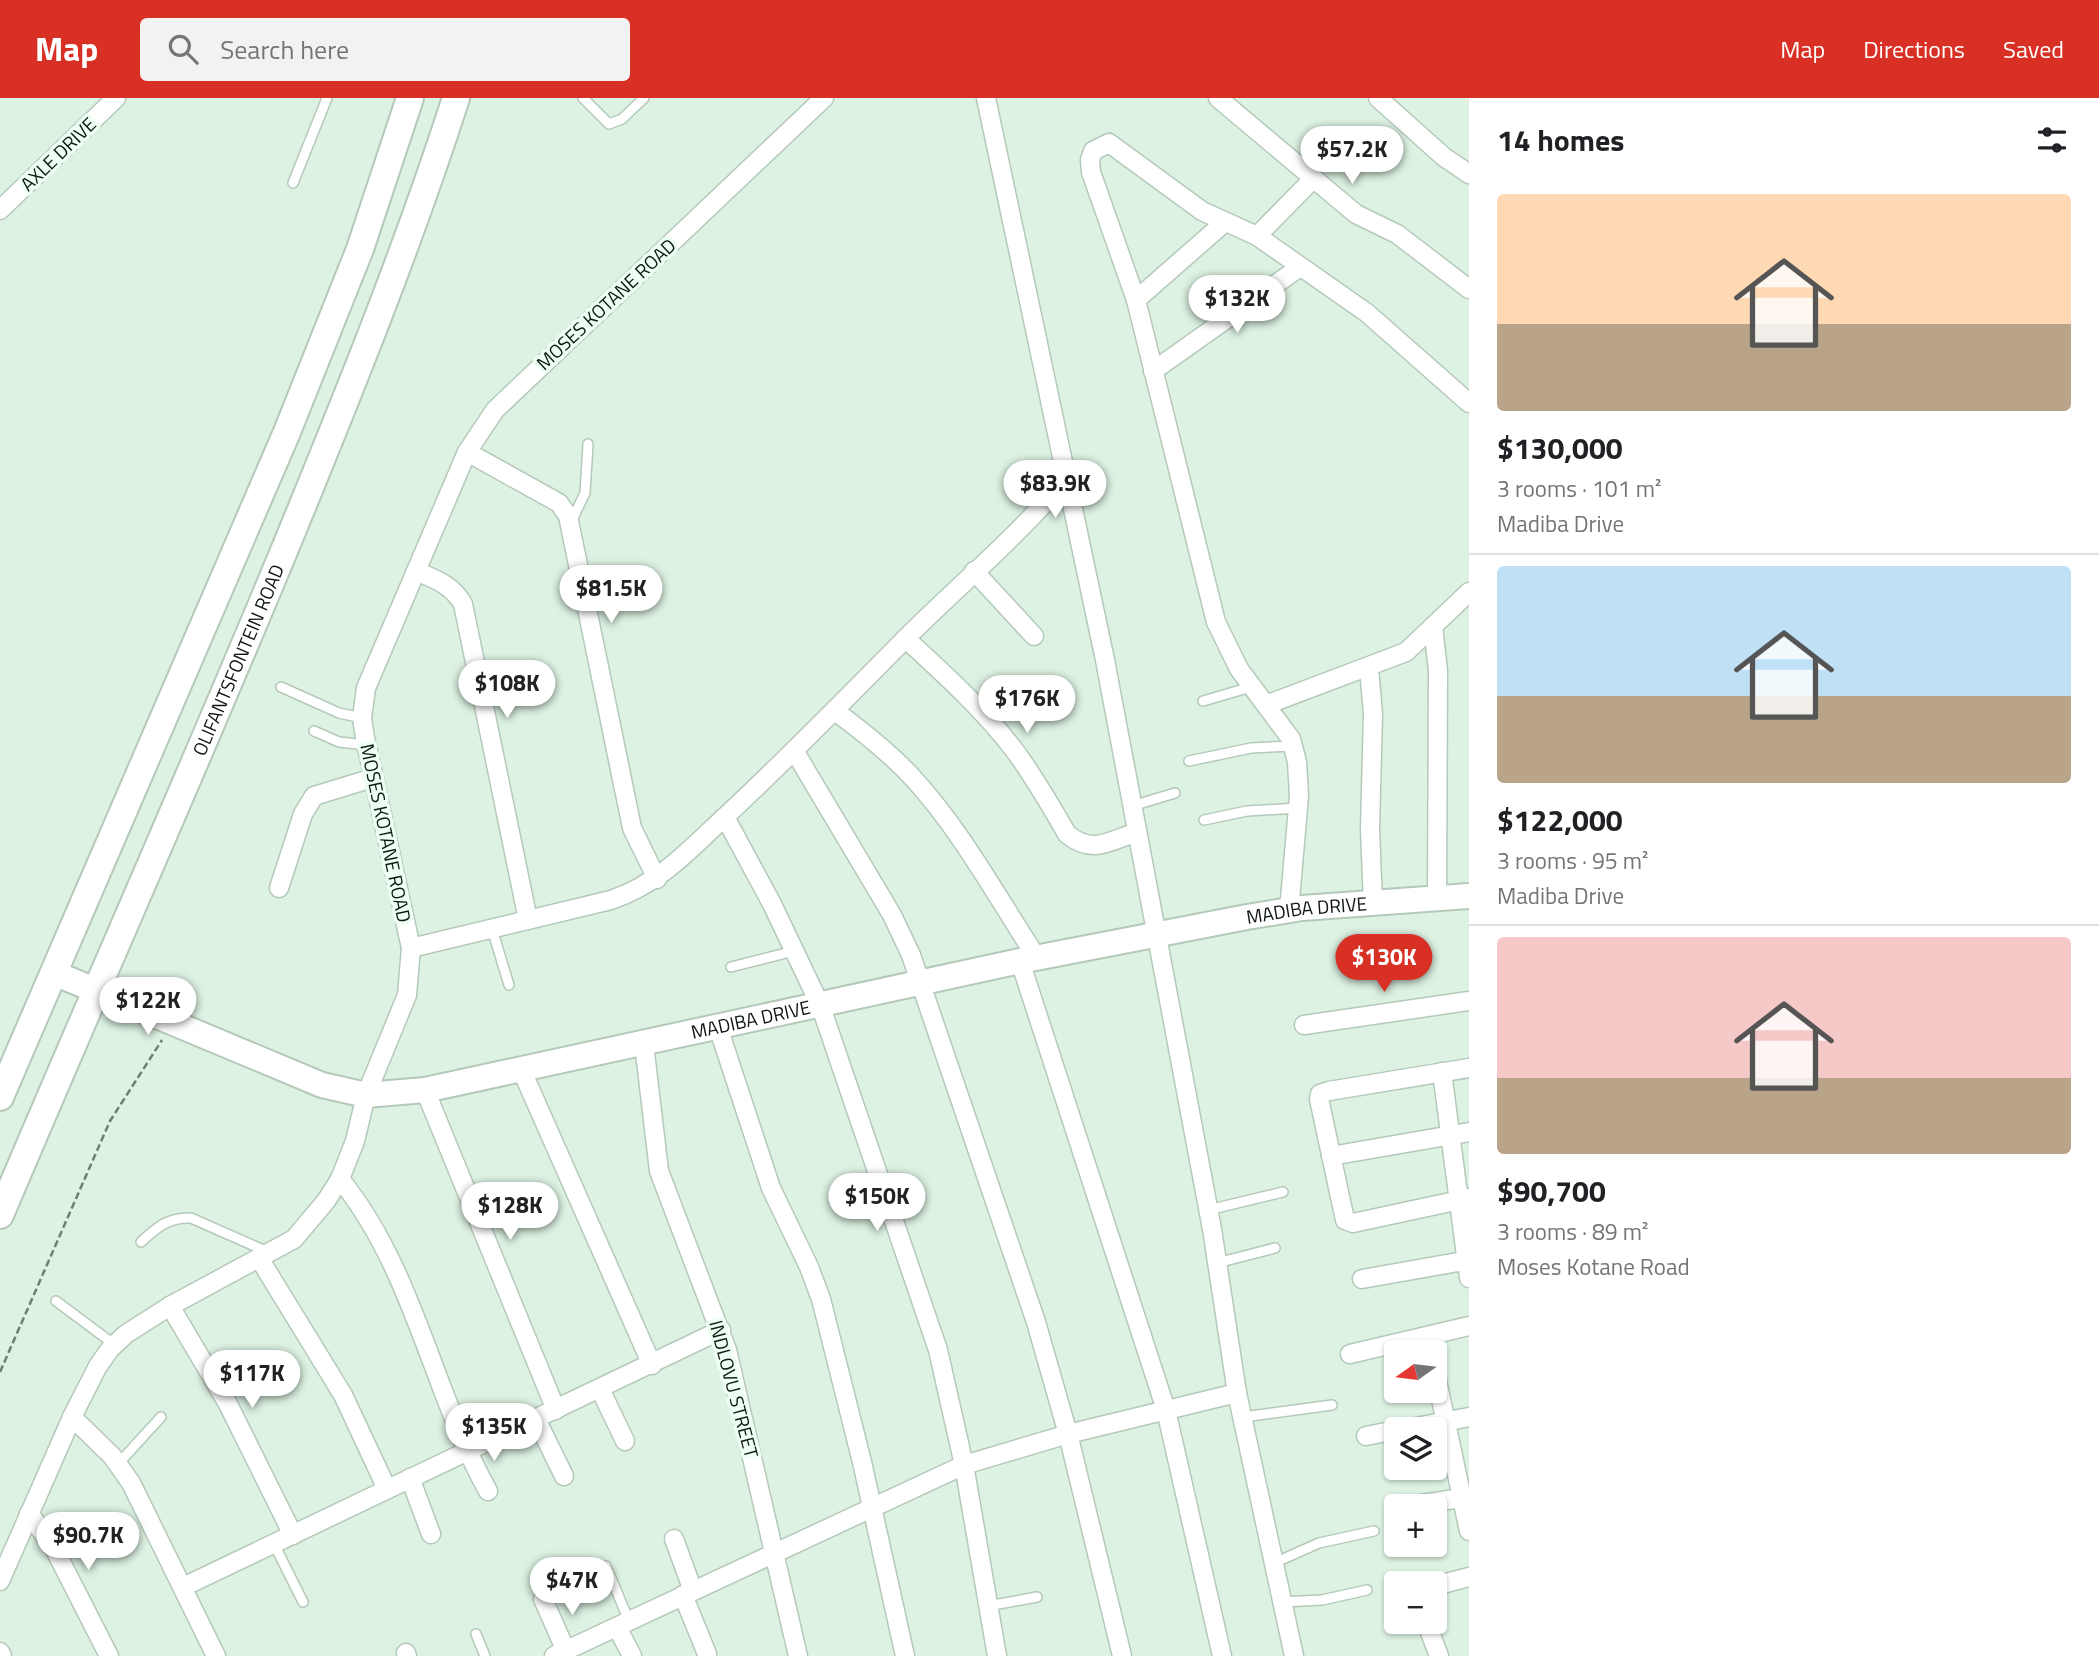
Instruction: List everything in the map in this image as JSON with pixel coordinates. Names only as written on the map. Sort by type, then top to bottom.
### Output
[{"type":"main road","points":[[0,1097],[287,432],[360,249],[410,98]]},
{"type":"main road","name":"OLIFANTSFONTEIN ROAD","points":[[0,1215],[96,988],[206,740],[393,282],[456,98]]},
{"type":"street","name":"AXLE DRIVE","points":[[0,210],[116,98]]},
{"type":"street","name":"MOSES KOTANE ROAD","points":[[0,1581],[72,1417],[98,1366],[115,1345],[126,1334],[170,1306],[294,1239],[340,1179],[355,1141],[366,1095],[407,995],[411,948],[366,746],[362,718],[366,688],[467,452],[495,410],[824,98]]},
{"type":"street","points":[[986,98],[1132,806],[1208,1210],[1237,1393],[1293,1656]]},
{"type":"street","points":[[1218,98],[1356,214],[1397,234],[1469,289]]},
{"type":"street","points":[[1378,98],[1444,157],[1469,174]]},
{"type":"street","points":[[1289,911],[1298,808],[1298,771],[1292,746],[1229,653],[1216,622],[1136,300],[1091,172],[1090,160],[1100,145],[1109,143],[1120,149],[1202,211],[1256,236],[1367,313],[1469,403]]},
{"type":"street","points":[[1256,236],[1313,179]]},
{"type":"street","points":[[1136,300],[1225,222]]},
{"type":"street","points":[[1153,371],[1300,267]]},
{"type":"street","points":[[467,452],[559,503],[570,523],[632,828],[657,879]]},
{"type":"street","points":[[411,948],[611,900],[637,891],[657,879],[695,848],[796,752],[974,571],[1043,507],[1066,479]]},
{"type":"street","points":[[416,571],[446,584],[457,592],[463,604],[528,920]]},
{"type":"street","points":[[974,571],[1034,636]]},
{"type":"street","points":[[1266,705],[1406,652],[1469,592]]},
{"type":"street","points":[[1433,626],[1438,671],[1437,899]]},
{"type":"street","points":[[906,639],[959,688],[997,729],[1030,774],[1067,834],[1079,843],[1099,845],[1137,832]]},
{"type":"street","points":[[1369,668],[1373,714],[1370,829],[1373,904]]},
{"type":"street","points":[[835,711],[874,740],[913,778],[952,828],[1029,959],[1166,1410],[1222,1656]]},
{"type":"street","points":[[796,752],[892,915],[911,956],[1012,1247],[1068,1434],[1122,1656]]},
{"type":"street","points":[[279,888],[303,814],[314,796],[373,778]]},
{"type":"street","points":[[725,817],[821,1007],[938,1350],[964,1465],[997,1656]]},
{"type":"street","name":"MADIBA DRIVE","points":[[54,973],[96,988],[322,1085],[366,1095],[425,1090],[522,1071],[1029,959],[1289,911],[1469,896]]},
{"type":"street","points":[[1304,1025],[1469,1001]]},
{"type":"street","points":[[718,1027],[771,1188],[809,1267],[821,1299],[905,1656]]},
{"type":"street","name":"INDLOVU STREET","points":[[644,1044],[659,1171],[721,1330],[798,1656]]},
{"type":"street","points":[[1465,1199],[1353,1223],[1345,1220],[1320,1094],[1469,1068]]},
{"type":"street","points":[[522,1071],[652,1365]]},
{"type":"street","points":[[1362,1279],[1468,1266],[1460,1133],[1442,1072]]},
{"type":"street","points":[[425,1090],[556,1410]]},
{"type":"street","points":[[1331,1156],[1460,1133]]},
{"type":"street","points":[[340,1179],[377,1233],[431,1353],[466,1452],[488,1492]]},
{"type":"street","points":[[264,1255],[343,1395],[387,1489]]},
{"type":"street","points":[[170,1306],[228,1404],[293,1535]]},
{"type":"street","points":[[1438,1340],[1469,1326]]},
{"type":"street","points":[[183,1587],[721,1330]]},
{"type":"street","points":[[1350,1354],[1384,1350]]},
{"type":"street","points":[[600,1389],[625,1441]]},
{"type":"street","points":[[543,1599],[560,1653],[964,1465],[1068,1434],[1237,1393]]},
{"type":"street","points":[[72,1417],[118,1464],[216,1656]]},
{"type":"street","points":[[1469,1417],[1447,1422],[1465,1498],[1469,1531]]},
{"type":"street","points":[[536,1419],[564,1476]]},
{"type":"street","points":[[1366,1436],[1384,1433]]},
{"type":"street","points":[[410,1478],[431,1534]]},
{"type":"street","points":[[1447,1501],[1465,1498]]},
{"type":"street","points":[[29,1513],[55,1549],[109,1656]]},
{"type":"street","points":[[674,1539],[707,1654]]},
{"type":"street","points":[[1447,1583],[1469,1577]]},
{"type":"street","points":[[623,1624],[632,1656]]},
{"type":"street","points":[[1431,1634],[1439,1656]]},
{"type":"lane","points":[[293,183],[327,98]]},
{"type":"lane","points":[[584,98],[609,124],[621,119],[645,98]]},
{"type":"lane","points":[[570,523],[585,493],[589,444]]},
{"type":"lane","points":[[281,687],[339,713],[362,718]]},
{"type":"lane","points":[[1203,702],[1251,687]]},
{"type":"lane","points":[[314,731],[339,742],[366,746]]},
{"type":"lane","points":[[1189,761],[1251,748],[1292,746]]},
{"type":"lane","points":[[1132,806],[1175,793]]},
{"type":"lane","points":[[1204,820],[1247,811],[1298,808]]},
{"type":"lane","points":[[492,929],[509,985]]},
{"type":"lane","points":[[730,967],[794,951]]},
{"type":"lane","points":[[1208,1210],[1283,1192]]},
{"type":"lane","points":[[141,1242],[160,1224],[178,1217],[191,1218],[264,1255]]},
{"type":"lane","points":[[1217,1263],[1275,1248]]},
{"type":"lane","points":[[56,1301],[115,1345]]},
{"type":"lane","points":[[1242,1418],[1332,1405]]},
{"type":"lane","points":[[118,1464],[162,1417]]},
{"type":"lane","points":[[1273,1563],[1319,1543],[1374,1531]]},
{"type":"lane","points":[[274,1545],[303,1602]]},
{"type":"lane","points":[[606,1566],[623,1624]]},
{"type":"lane","points":[[1282,1602],[1322,1600],[1367,1590]]},
{"type":"lane","points":[[988,1606],[1037,1597]]},
{"type":"lane","points":[[476,1634],[485,1656]]},
{"type":"path","points":[[0,1372],[110,1121],[172,1022]]}]
